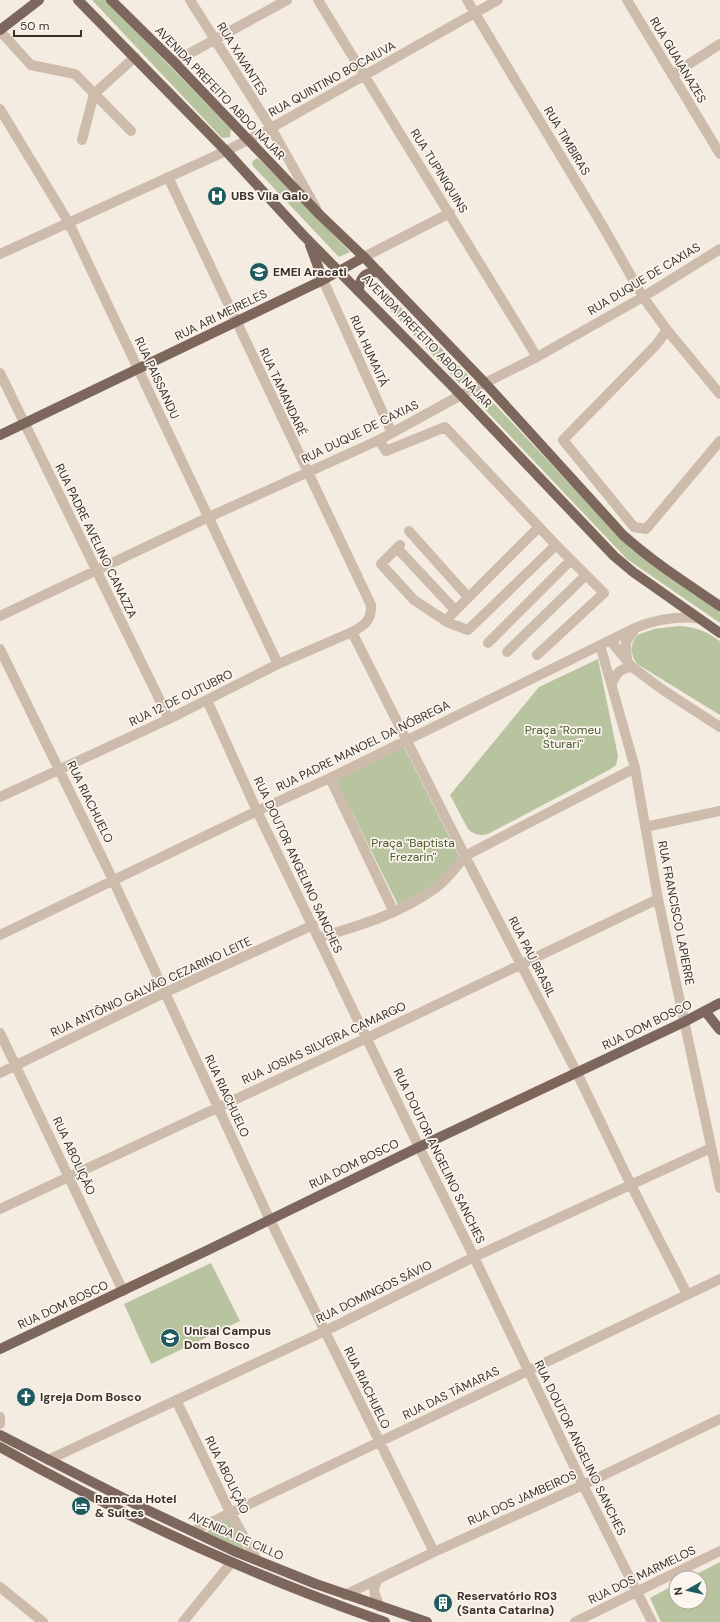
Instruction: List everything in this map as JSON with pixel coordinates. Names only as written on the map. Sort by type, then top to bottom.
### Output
[{"type":"main road","points":[[0,31],[40,0]]},
{"type":"main road","name":"AVENIDA PREFEITO ABDO NAJAR","points":[[78,0],[131,61],[226,151],[303,235],[461,395],[614,556],[633,572],[720,633]]},
{"type":"main road","name":"AVENIDA PREFEITO ABDO NAJAR","points":[[111,0],[174,62],[320,215],[364,257],[485,383],[623,535],[656,562],[720,606]]},
{"type":"main road","points":[[303,235],[315,256],[323,280]]},
{"type":"main road","name":"RUA ARI MEIRELES","points":[[0,435],[323,280],[364,257]]},
{"type":"main road","points":[[359,291],[361,278],[372,271],[378,272]]},
{"type":"main road","name":"RUA DOM BOSCO","points":[[0,1349],[419,1147],[684,1022],[720,1003]]},
{"type":"main road","points":[[705,1011],[720,1030]]},
{"type":"main road","name":"AVENIDA DE CILLO","points":[[0,1435],[193,1531],[257,1560],[345,1595],[427,1622]]},
{"type":"main road","name":"AVENIDA DE CILLO","points":[[0,1447],[149,1524],[231,1563],[285,1585],[385,1622]]},
{"type":"street","name":"RUA XAVANTES","points":[[190,0],[271,128],[320,215]]},
{"type":"street","points":[[174,62],[287,0]]},
{"type":"street","name":"RUA TUPINIQUINS","points":[[318,0],[537,357]]},
{"type":"street","name":"RUA TIMBIRAS","points":[[467,0],[601,223],[643,297],[720,394]]},
{"type":"street","name":"RUA QUINTINO BOCAIUVA","points":[[0,254],[248,140],[498,0]]},
{"type":"street","name":"RUA GUAIANAZES","points":[[627,0],[672,75],[719,148]]},
{"type":"street","points":[[0,31],[31,65],[75,74],[132,130]]},
{"type":"street","points":[[672,75],[720,44]]},
{"type":"street","points":[[82,140],[94,94],[131,61]]},
{"type":"street","name":"RUA PAISSANDU","points":[[0,109],[69,223],[278,664]]},
{"type":"street","name":"RUA TAMANDARÉ","points":[[168,177],[371,605],[370,617]]},
{"type":"street","name":"RUA ARI MEIRELES","points":[[364,257],[450,213]]},
{"type":"street","name":"RUA DUQUE DE CAXIAS","points":[[0,616],[209,517],[379,440],[461,395],[537,357],[643,297],[720,249]]},
{"type":"street","name":"RUA HUMAITÁ","points":[[323,280],[392,433]]},
{"type":"street","points":[[668,330],[656,345],[562,440],[634,527],[646,529],[720,441]]},
{"type":"street","name":"RUA PADRE AVELINO CANAZZA","points":[[0,373],[169,719]]},
{"type":"street","points":[[379,440],[386,451],[445,427],[556,545],[604,593],[537,655]]},
{"type":"street","points":[[445,620],[539,527]]},
{"type":"street","points":[[409,531],[468,597]]},
{"type":"street","points":[[455,610],[398,546],[381,564],[414,600],[445,620],[468,630],[556,545]]},
{"type":"street","points":[[488,643],[571,560]]},
{"type":"street","points":[[507,652],[586,575]]},
{"type":"street","name":"RUA 12 DE OUTUBRO","points":[[0,797],[169,719],[278,664],[361,628],[370,617]]},
{"type":"street","name":"RUA PADRE MANOEL DA NÓBREGA","points":[[0,935],[257,811],[330,778],[635,628],[665,618],[698,618]]},
{"type":"street","points":[[630,664],[626,642],[629,635],[635,628]]},
{"type":"street","name":"RUA PAU BRASIL","points":[[352,632],[464,856],[577,1073],[631,1185],[687,1294]]},
{"type":"street","points":[[610,640],[630,664],[663,690],[720,727]]},
{"type":"street","name":"RUA FRANCISCO LAPIERRE","points":[[600,645],[635,768],[658,899],[720,1188]]},
{"type":"street","name":"RUA RIACHUELO","points":[[0,649],[113,880],[270,1220],[434,1552]]},
{"type":"street","points":[[612,683],[618,673],[630,664]]},
{"type":"street","name":"RUA DOUTOR ANGELINO SANCHES","points":[[208,700],[257,811],[318,938],[583,1485],[652,1622]]},
{"type":"street","points":[[318,938],[394,912],[434,889],[455,869],[464,856],[635,768]]},
{"type":"street","points":[[330,778],[394,912]]},
{"type":"street","points":[[645,827],[720,810]]},
{"type":"street","name":"RUA JOSIAS SILVEIRA CAMARGO","points":[[0,1209],[522,965],[658,899]]},
{"type":"street","name":"RUA ANTÔNIO GALVÃO CEZARINO LEITE","points":[[0,1073],[164,993],[313,925]]},
{"type":"street","name":"RUA ABOLIÇÃO","points":[[0,1033],[123,1291]]},
{"type":"street","name":"RUA DOMINGOS SÁVIO","points":[[48,1460],[325,1331],[474,1258],[711,1148]]},
{"type":"street","name":"RUA DAS TÂMARAS","points":[[193,1531],[720,1279]]},
{"type":"street","name":"RUA ABOLIÇÃO","points":[[176,1400],[230,1512],[257,1560]]},
{"type":"street","points":[[0,1417],[0,1424]]},
{"type":"street","name":"RUA DOS JAMBEIROS","points":[[345,1595],[434,1552],[583,1485],[720,1419]]},
{"type":"street","name":"RUA DOS MARMELOS","points":[[575,1622],[720,1551]]},
{"type":"street","points":[[183,1622],[231,1563]]},
{"type":"street","points":[[378,1579],[374,1586],[374,1593],[380,1607]]},
{"type":"street","points":[[0,1587],[43,1622]]},
{"type":"green space","points":[[92,0],[106,0],[231,129],[230,137],[222,138]]},
{"type":"green space","points":[[257,158],[350,252],[339,257],[253,166],[252,163]]},
{"type":"green space","points":[[371,285],[379,285],[470,377],[471,381],[467,386],[460,384],[372,291]]},
{"type":"green space","points":[[487,396],[631,549],[720,610],[720,623],[627,559],[476,400]]},
{"type":"green space","points":[[678,626],[700,630],[720,641],[720,715],[637,664],[633,657],[632,646],[637,635],[654,629]]},
{"type":"green space","name":"Praça \"Romeu Sturari\"","points":[[598,659],[618,756],[616,765],[488,834],[482,835],[470,831],[450,795],[539,687]]},
{"type":"green space","name":"Praça \"Baptista Frezarin\"","points":[[403,745],[459,856],[446,873],[432,885],[398,905],[336,780]]},
{"type":"green space","points":[[211,1263],[240,1321],[151,1364],[124,1304]]},
{"type":"green space","points":[[228,1517],[245,1551],[205,1533]]},
{"type":"green space","points":[[720,1562],[720,1622],[661,1622],[650,1598],[668,1588],[668,1610],[708,1610],[708,1570],[704,1570]]},
{"type":"place","name":"UBS Vila Galo","points":[[217,196]]},
{"type":"place","name":"EMEI Aracati","points":[[259,272]]},
{"type":"place","name":"Unisal Campus Dom Bosco","points":[[170,1338]]},
{"type":"place","name":"Igreja Dom Bosco","points":[[26,1397]]},
{"type":"place","name":"Ramada Hotel & Suites","points":[[81,1506]]},
{"type":"place","name":"Reservatório R03 (Santa Catarina)","points":[[443,1603]]}]
